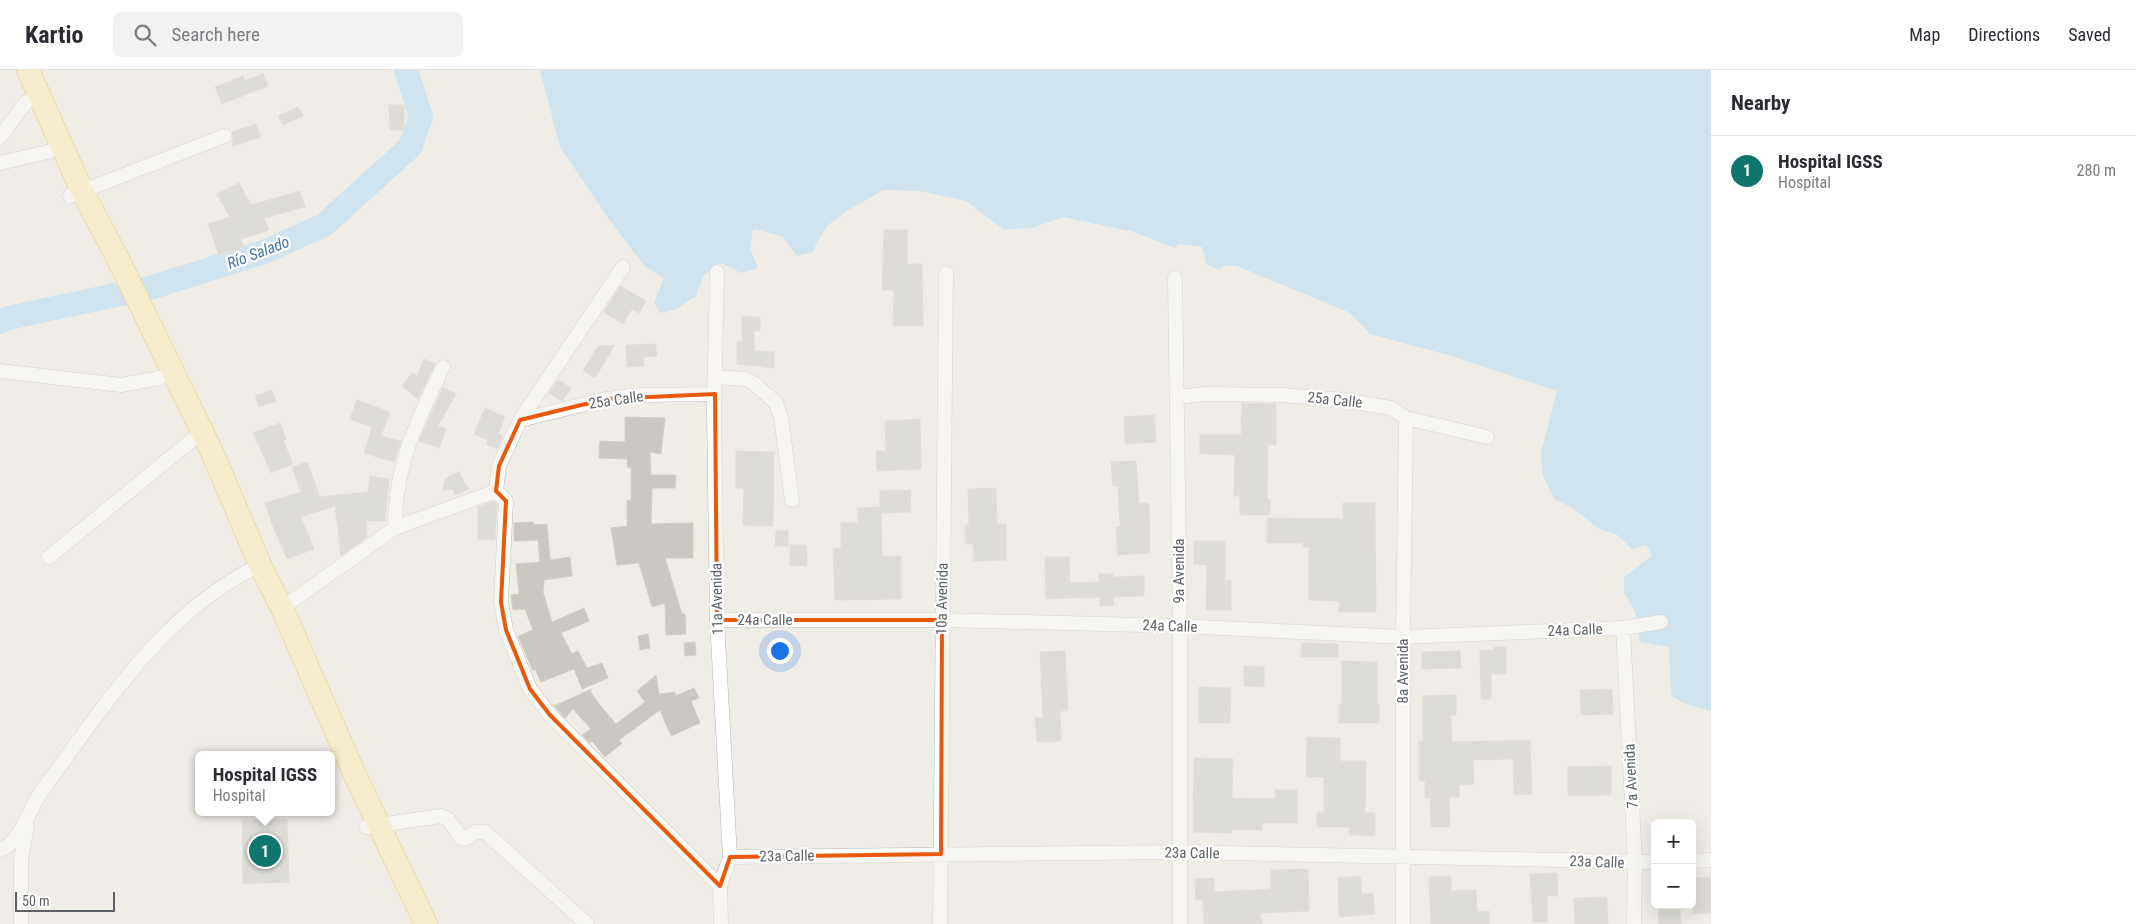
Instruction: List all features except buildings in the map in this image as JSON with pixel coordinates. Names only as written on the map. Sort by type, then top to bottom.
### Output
[{"type":"main road","points":[[14,70],[26,102],[54,149],[111,260],[128,297],[160,378],[253,568],[282,608],[354,773],[412,924]]},
{"type":"main road","points":[[28,70],[54,149]]},
{"type":"main road","points":[[128,297],[212,452],[253,568],[279,633],[373,825],[426,924]]},
{"type":"street","points":[[0,137],[26,102]]},
{"type":"street","points":[[76,194],[224,136]]},
{"type":"street","points":[[0,163],[54,149]]},
{"type":"street","points":[[496,491],[499,466],[520,420],[624,268]]},
{"type":"street","name":"11a Avenida","points":[[717,272],[715,377],[717,620],[730,857],[720,886],[721,924]]},
{"type":"street","name":"10a Avenida","points":[[940,924],[946,273]]},
{"type":"street","name":"9a Avenida","points":[[1175,278],[1180,626],[1180,924]]},
{"type":"street","points":[[395,528],[395,498],[400,473],[413,431],[443,367]]},
{"type":"street","points":[[0,370],[99,384],[136,384],[160,378]]},
{"type":"street","points":[[715,377],[746,379],[755,384],[776,404],[781,417],[792,500]]},
{"type":"street","name":"25a Calle","points":[[520,420],[606,399],[641,395],[715,394]]},
{"type":"street","name":"25a Calle","points":[[1178,397],[1204,394],[1342,400],[1391,408],[1406,418],[1487,437]]},
{"type":"street","name":"8a Avenida","points":[[1403,924],[1403,637],[1406,418]]},
{"type":"street","points":[[49,557],[192,440]]},
{"type":"street","points":[[282,608],[395,528],[496,491]]},
{"type":"street","points":[[496,491],[506,501],[501,602],[506,630],[530,689],[550,715],[720,886]]},
{"type":"street","points":[[0,850],[16,838],[46,785],[147,650],[170,626],[219,588],[253,568]]},
{"type":"street","name":"24a Calle","points":[[717,620],[942,620],[1180,626],[1403,637],[1623,628],[1661,622]]},
{"type":"street","name":"7a Avenida","points":[[1623,628],[1635,863],[1634,924]]},
{"type":"street","points":[[21,924],[21,859],[32,808]]},
{"type":"street","points":[[373,825],[445,816],[462,839],[480,830],[485,832],[587,924]]},
{"type":"street","name":"23a Calle","points":[[730,857],[1180,852],[1651,862]]},
{"type":"street","points":[[1696,861],[1711,860]]},
{"type":"highlighted area","points":[[715,394],[717,620],[942,620],[941,854],[730,857],[720,886],[550,715],[530,689],[506,630],[501,602],[506,501],[496,491],[499,466],[520,420],[606,399]]},
{"type":"water","points":[[540,70],[1711,70],[1711,711],[1683,703],[1671,695],[1669,647],[1640,642],[1635,611],[1624,593],[1624,577],[1652,556],[1646,545],[1632,549],[1616,534],[1599,529],[1571,507],[1554,499],[1543,475],[1541,453],[1557,391],[1455,357],[1370,334],[1350,313],[1237,266],[1223,265],[1219,270],[1206,264],[1202,247],[1179,244],[1175,248],[1134,232],[1063,217],[1035,227],[1004,230],[966,201],[920,191],[883,190],[847,211],[827,226],[812,252],[797,256],[782,236],[753,229],[750,248],[758,268],[741,273],[721,263],[704,275],[696,296],[675,310],[660,313],[654,302],[664,278],[646,267],[636,255],[608,218],[560,147]]},
{"type":"waterway","name":"Río Salado","points":[[0,322],[8,318],[153,287],[264,252],[324,225],[410,147],[421,117],[406,70]]},
{"type":"place","name":"Hospital IGSS","points":[[265,851]]}]
